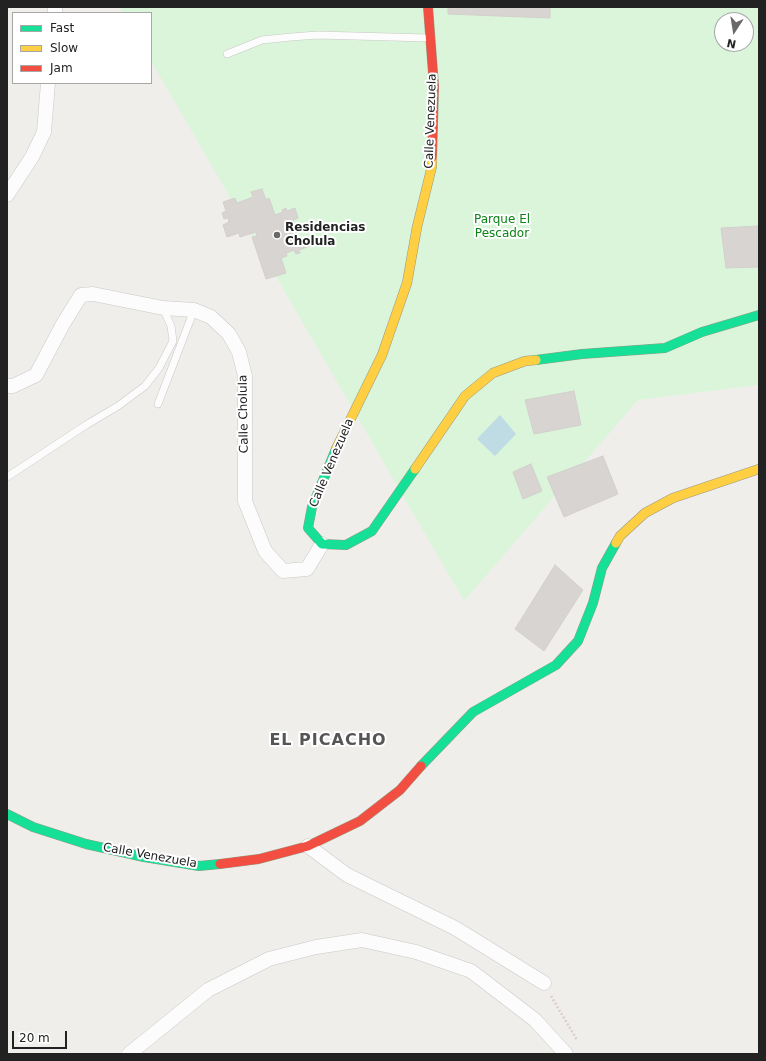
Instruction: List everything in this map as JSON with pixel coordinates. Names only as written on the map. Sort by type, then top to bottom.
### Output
[{"type":"street","name":"Calle Venezuela","points":[[322,544],[308,528],[312,508],[337,447],[382,355],[407,283],[417,227],[432,166],[434,86],[428,7]]},
{"type":"street","points":[[7,195],[32,157],[44,132],[48,84]]},
{"type":"street","name":"Calle Cholula","points":[[7,386],[13,386],[36,375],[63,324],[81,295],[93,294],[163,308],[194,310],[211,317],[229,334],[239,352],[245,376],[245,501],[265,551],[283,571],[307,569],[322,544]]},
{"type":"street","points":[[322,544],[346,545],[372,530],[465,396],[494,373],[525,361],[582,354],[665,348],[702,332],[759,315]]},
{"type":"street","name":"Calle Venezuela","points":[[7,814],[33,827],[86,844],[144,857],[199,866],[260,859],[308,846],[360,821],[400,790],[437,748],[473,712],[556,665],[578,641],[593,604],[602,568],[620,536],[645,513],[673,498],[759,469]]},
{"type":"street","points":[[308,846],[347,875],[455,928],[544,983]]},
{"type":"street","points":[[129,1054],[208,990],[262,963],[316,948],[362,940],[416,952],[471,971],[535,1020],[566,1054]]},
{"type":"lane","points":[[227,54],[262,40],[290,37],[430,38]]},
{"type":"lane","points":[[7,477],[86,425],[118,406],[145,386],[159,368],[173,342],[171,326],[163,308]]},
{"type":"lane","points":[[158,404],[194,310]]},
{"type":"path","points":[[544,983],[577,1041]]},
{"type":"green space","name":"Parque El Pescador","points":[[119,7],[759,7],[759,385],[638,400],[464,601],[152,63],[152,12],[122,12]]},
{"type":"water","points":[[500,415],[516,434],[495,456],[477,439]]},
{"type":"building","points":[[448,7],[550,7],[550,18],[448,14]]},
{"type":"building","name":"Residencias Cholula","points":[[262,189],[266,200],[269,198],[275,215],[283,212],[282,210],[286,208],[287,211],[295,208],[298,218],[293,220],[300,240],[307,238],[310,246],[299,250],[300,253],[296,254],[294,250],[286,253],[287,256],[281,258],[286,273],[266,279],[252,237],[257,236],[256,232],[240,237],[239,233],[227,237],[223,225],[229,222],[228,218],[224,219],[222,213],[226,211],[223,202],[235,198],[237,203],[253,197],[251,192]]},
{"type":"building","points":[[759,226],[759,267],[726,268],[721,228]]},
{"type":"building","points":[[574,391],[581,425],[534,434],[525,400]]},
{"type":"building","points":[[603,456],[618,494],[564,517],[547,477]]},
{"type":"building","points":[[531,464],[542,491],[523,499],[513,472]]},
{"type":"building","points":[[555,565],[583,590],[544,651],[515,629]]},
{"type":"traffic: fast","points":[[536,360],[582,354],[665,348],[702,332],[759,315]]},
{"type":"traffic: fast","points":[[336,449],[312,507],[308,528],[322,544],[346,545],[372,531],[415,469]]},
{"type":"traffic: fast","points":[[421,766],[473,712],[556,665],[578,641],[593,603],[602,568],[616,543]]},
{"type":"traffic: fast","points":[[7,814],[33,827],[86,844],[144,857],[199,866],[220,864]]},
{"type":"traffic: slow","points":[[336,449],[382,355],[407,283],[417,227],[432,166],[432,157]]},
{"type":"traffic: slow","points":[[415,469],[465,396],[493,373],[525,361],[536,360]]},
{"type":"traffic: slow","points":[[616,543],[620,536],[645,513],[673,498],[759,469]]},
{"type":"traffic: jam","points":[[428,7],[434,86],[432,157]]},
{"type":"traffic: jam","points":[[220,864],[259,859],[308,846],[360,821],[400,790],[421,766]]},
{"type":"place","name":"Residencias Cholula","points":[[277,235]]},
{"type":"district","name":"EL PICACHO","points":[[328,741]]}]
